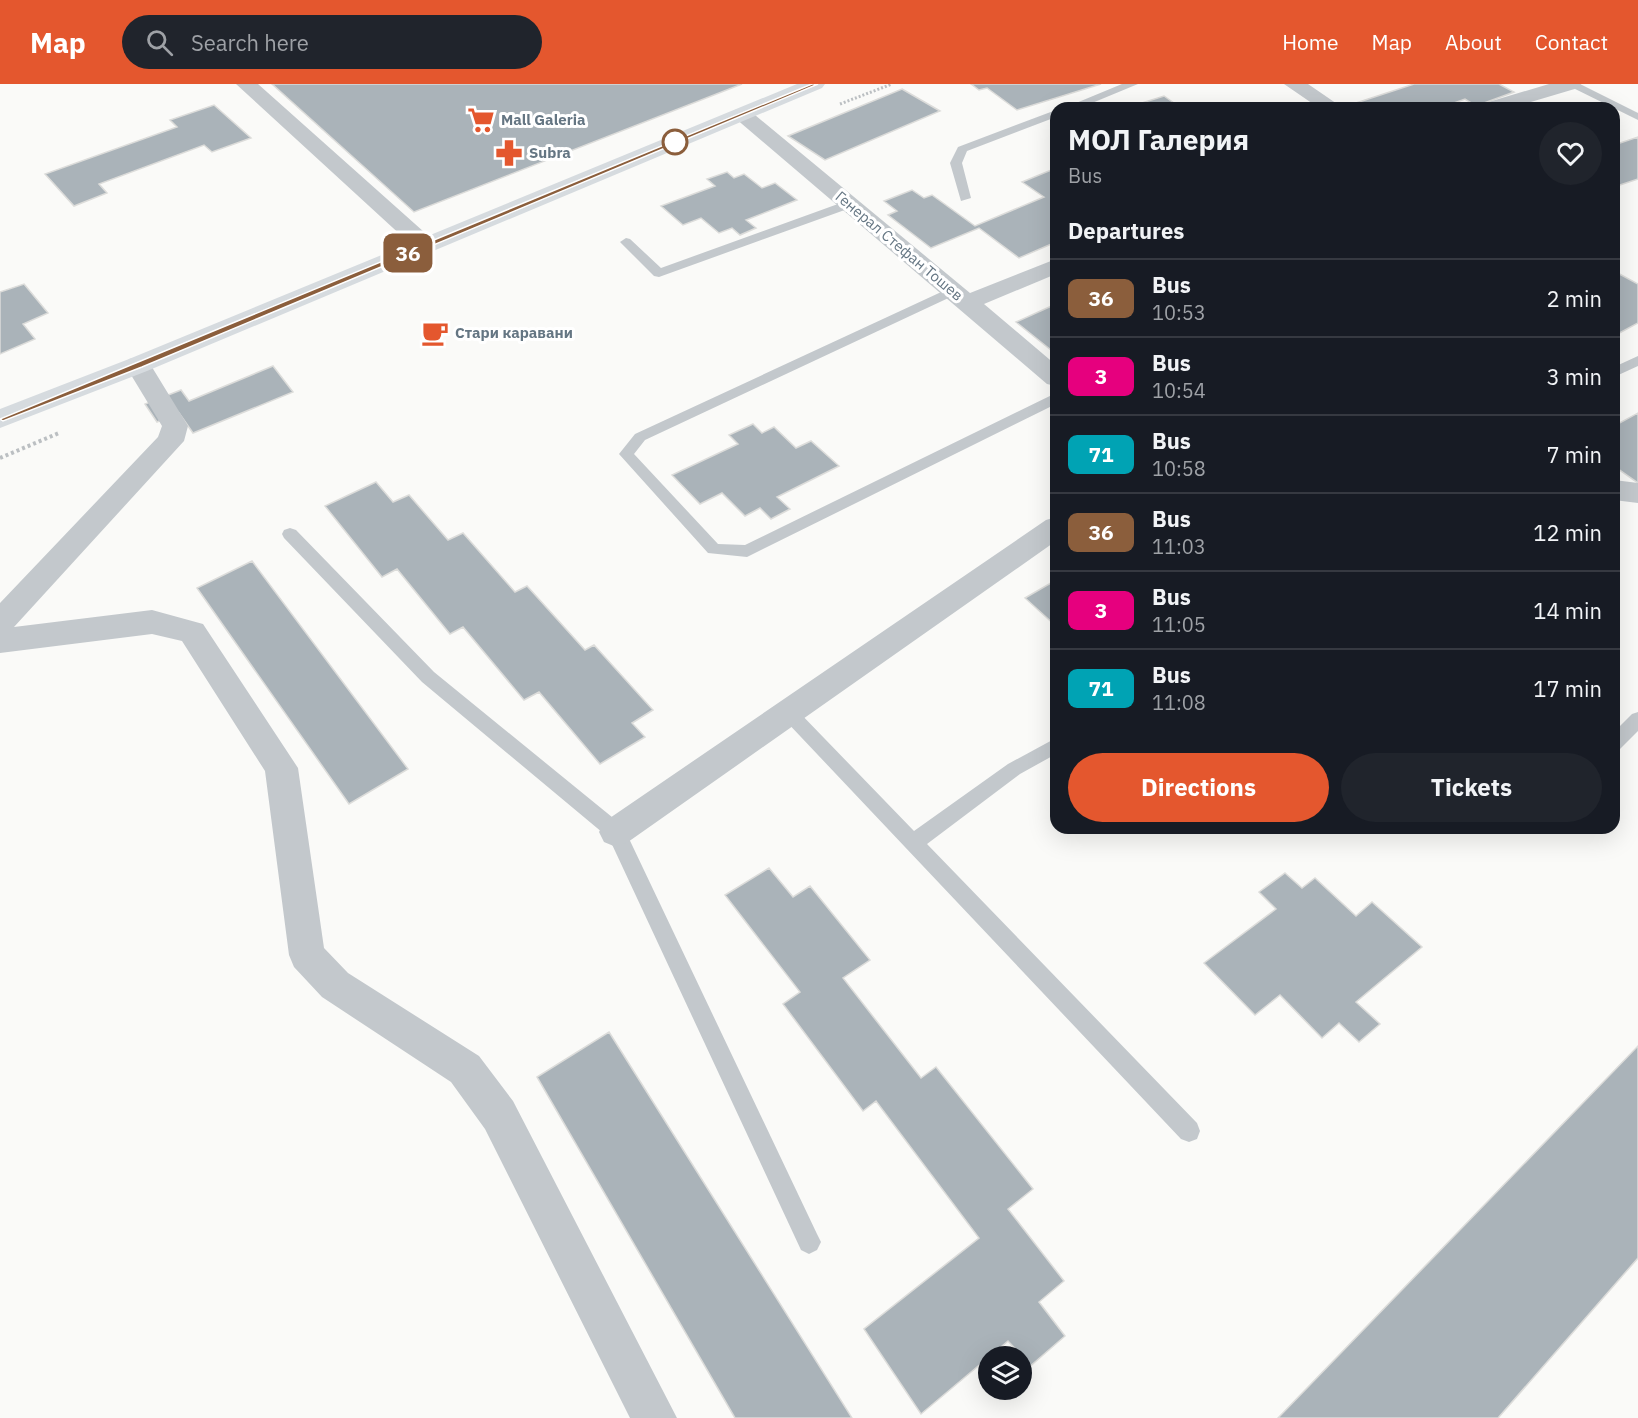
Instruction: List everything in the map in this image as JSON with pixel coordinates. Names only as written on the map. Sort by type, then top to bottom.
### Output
[{"type":"main road","points":[[0,419],[138,365],[811,85]]},
{"type":"street","points":[[246,84],[425,245]]},
{"type":"street","points":[[1294,84],[1323,102]]},
{"type":"street","points":[[1510,102],[1571,84]]},
{"type":"street","name":"Генерал Стефан Тошев","points":[[742,114],[1050,373]]},
{"type":"street","points":[[959,297],[1050,269]]},
{"type":"street","points":[[0,623],[170,441],[175,426],[171,416],[138,365]]},
{"type":"street","points":[[1620,491],[1638,493]]},
{"type":"street","points":[[616,832],[1050,530]]},
{"type":"street","points":[[0,641],[152,622],[192,632],[281,768],[307,955],[334,985],[465,1070],[499,1115],[654,1418]]},
{"type":"lane","points":[[1086,102],[1132,84]]},
{"type":"lane","points":[[1571,84],[1608,102]]},
{"type":"lane","points":[[1620,108],[1638,117]]},
{"type":"lane","points":[[965,198],[956,163],[962,149],[1050,115]]},
{"type":"lane","points":[[626,242],[659,273],[849,204]]},
{"type":"lane","points":[[959,297],[640,437],[626,454],[714,549],[747,551],[1050,401]]},
{"type":"lane","points":[[1620,370],[1638,360]]},
{"type":"lane","points":[[290,534],[428,677],[616,832],[809,1242]]},
{"type":"lane","points":[[789,713],[1189,1131]]},
{"type":"lane","points":[[1620,738],[1638,719]]},
{"type":"lane","points":[[913,843],[1014,769],[1050,748]]},
{"type":"building","name":"Mall Galeria","points":[[272,84],[742,84],[414,212]]},
{"type":"building","points":[[971,84],[1101,84],[1017,110],[987,88],[979,90]]},
{"type":"building","points":[[1414,84],[1499,84],[1514,92],[1487,102],[1470,102],[1465,99],[1457,102],[1359,102]]},
{"type":"building","points":[[902,89],[940,111],[825,160],[788,136]]},
{"type":"building","points":[[1164,96],[1172,102],[1145,102]]},
{"type":"building","points":[[214,105],[251,138],[212,152],[204,145],[99,184],[107,193],[74,206],[45,174],[177,127],[170,120]]},
{"type":"building","points":[[1638,137],[1638,179],[1620,185],[1620,143]]},
{"type":"building","points":[[1050,170],[1050,245],[1019,258],[979,228],[931,248],[888,215],[897,211],[884,201],[912,190],[924,198],[932,195],[975,226],[1044,197],[1022,182]]},
{"type":"building","points":[[727,172],[734,178],[744,174],[762,188],[775,183],[797,200],[746,220],[756,228],[740,235],[732,228],[719,233],[701,218],[683,225],[661,206],[715,186],[707,179]]},
{"type":"building","points":[[1620,274],[1638,284],[1638,323],[1620,333]]},
{"type":"building","points":[[24,284],[48,313],[23,324],[35,339],[0,354],[0,292]]},
{"type":"building","points":[[1050,307],[1050,349],[1016,322]]},
{"type":"building","points":[[273,366],[293,392],[193,433],[179,413],[157,422],[145,404],[181,390],[189,401]]},
{"type":"building","points":[[1638,413],[1638,483],[1620,470],[1620,423]]},
{"type":"building","points":[[753,424],[762,433],[774,427],[796,448],[811,441],[839,466],[777,497],[790,509],[771,519],[760,508],[745,516],[722,493],[700,504],[672,475],[738,444],[729,435]]},
{"type":"building","points":[[376,482],[393,502],[409,495],[448,540],[463,533],[515,592],[527,586],[585,650],[594,645],[653,710],[632,723],[645,737],[600,764],[539,692],[524,700],[463,627],[450,634],[397,569],[382,577],[325,506]]},
{"type":"building","points":[[252,561],[408,769],[349,804],[197,588]]},
{"type":"building","points":[[1050,583],[1050,621],[1025,598]]},
{"type":"building","points":[[769,868],[793,897],[810,886],[870,960],[843,978],[921,1078],[936,1067],[1033,1189],[1008,1209],[1064,1281],[1039,1302],[1065,1336],[1032,1365],[1032,1346],[1013,1346],[1008,1341],[1002,1346],[978,1346],[978,1366],[921,1414],[864,1329],[979,1238],[876,1101],[863,1111],[783,1004],[800,992],[725,895]]},
{"type":"building","points":[[1285,873],[1302,888],[1315,878],[1356,916],[1372,902],[1422,947],[1356,1002],[1380,1024],[1359,1042],[1339,1023],[1322,1038],[1280,995],[1255,1015],[1204,963],[1276,909],[1259,892]]},
{"type":"building","points":[[609,1032],[852,1418],[735,1418],[537,1077]]},
{"type":"building","points":[[1638,1046],[1638,1258],[1498,1418],[1278,1418]]},
{"type":"bus line","name":"36","points":[[0,419],[138,365],[815,84]]},
{"type":"place","name":"Mall Galeria","points":[[481,120]]},
{"type":"place","name":"Subra","points":[[509,153]]},
{"type":"place","name":"Стари каравани","points":[[435,333]]}]
